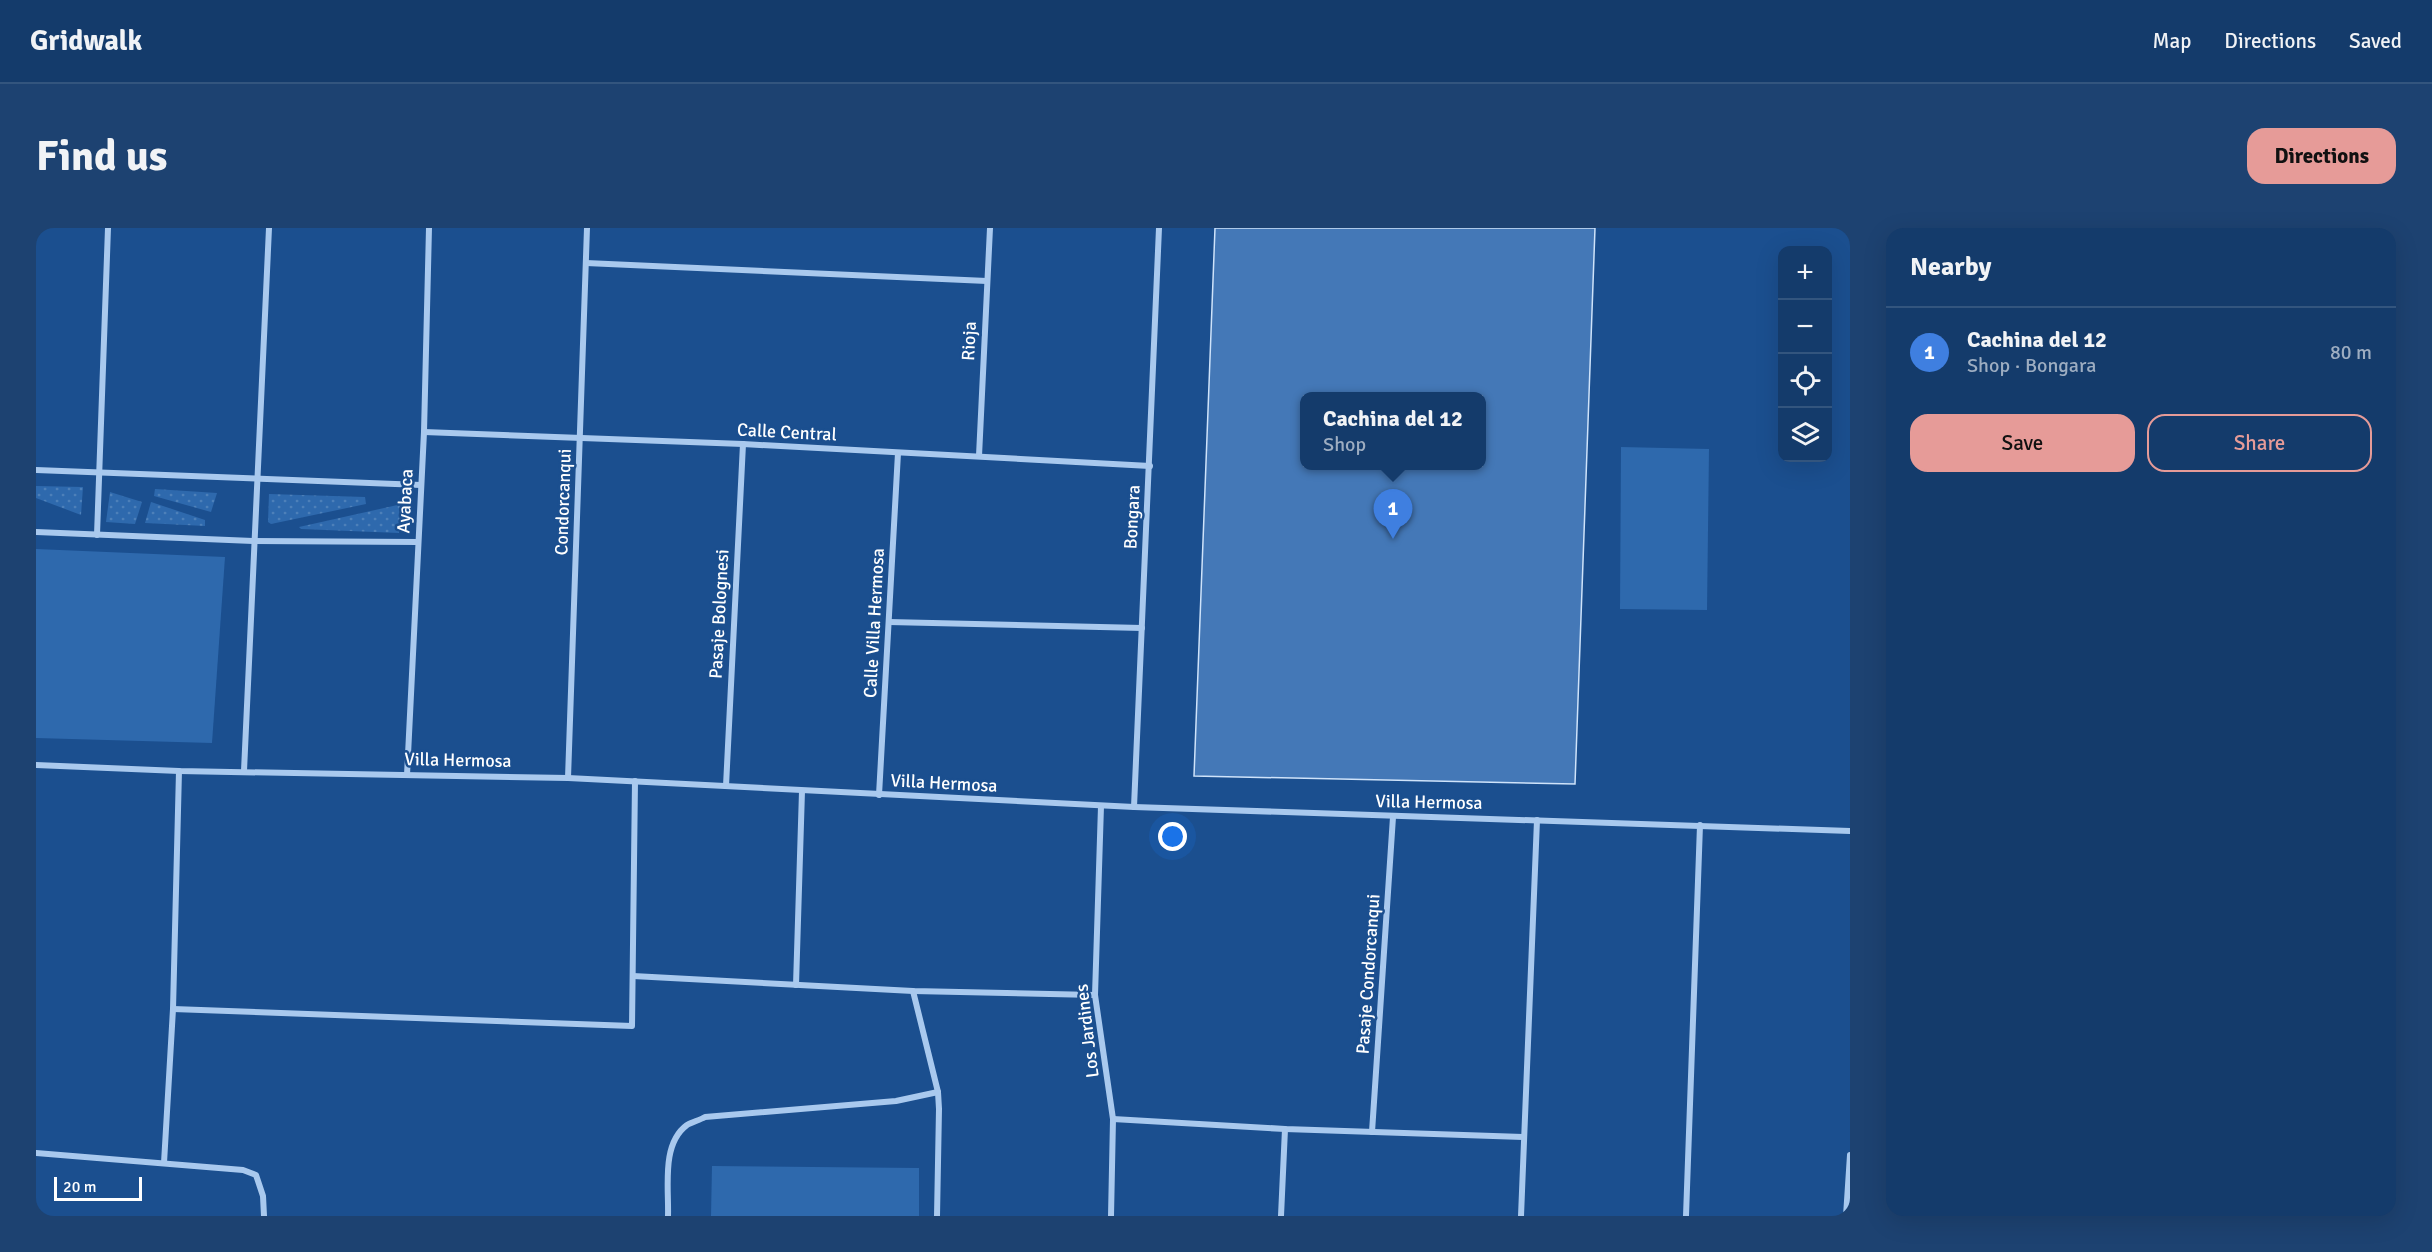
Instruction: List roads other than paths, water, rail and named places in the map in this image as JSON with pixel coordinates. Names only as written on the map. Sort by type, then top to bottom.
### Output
[{"type":"street","points":[[97,535],[108,228]]},
{"type":"street","points":[[244,771],[268,228]]},
{"type":"street","name":"Ayabaca","points":[[407,774],[424,432],[429,228]]},
{"type":"street","name":"Condorcanqui","points":[[568,778],[587,228]]},
{"type":"street","name":"Rioja","points":[[979,456],[990,228]]},
{"type":"street","name":"Bongara","points":[[1134,807],[1159,228]]},
{"type":"street","points":[[586,263],[987,282]]},
{"type":"street","name":"Calle Central","points":[[424,432],[743,444],[1150,466]]},
{"type":"street","name":"Pasaje Bolognesi","points":[[726,786],[743,444]]},
{"type":"street","name":"Calle Villa Hermosa","points":[[879,795],[898,453]]},
{"type":"street","points":[[36,470],[421,485]]},
{"type":"street","points":[[36,532],[253,541],[418,542]]},
{"type":"street","points":[[889,622],[1142,628]]},
{"type":"street","name":"Villa Hermosa","points":[[36,765],[179,771],[568,778],[1101,806],[1850,831]]},
{"type":"street","points":[[164,1163],[173,1009],[179,771]]},
{"type":"street","points":[[173,1009],[632,1026],[635,781]]},
{"type":"street","points":[[796,985],[802,791]]},
{"type":"street","name":"Los Jardines","points":[[1101,806],[1095,995],[1113,1119],[1111,1216]]},
{"type":"street","name":"Pasaje Condorcanqui","points":[[1372,1132],[1393,817]]},
{"type":"street","points":[[1521,1216],[1537,820]]},
{"type":"street","points":[[1686,1216],[1700,825]]},
{"type":"street","points":[[633,976],[914,991],[1095,995]]},
{"type":"street","points":[[914,991],[938,1092],[937,1216]]},
{"type":"street","points":[[668,1216],[669,1153],[676,1137],[687,1125],[705,1117],[896,1101],[938,1092]]},
{"type":"street","points":[[1113,1119],[1285,1129],[1523,1137]]},
{"type":"street","points":[[1281,1216],[1285,1129]]},
{"type":"street","points":[[36,1153],[243,1170],[256,1175],[263,1196],[264,1216]]},
{"type":"street","points":[[1846,1216],[1850,1155]]},
{"type":"place","name":"Cachina del 12","points":[[1393,539]]}]
